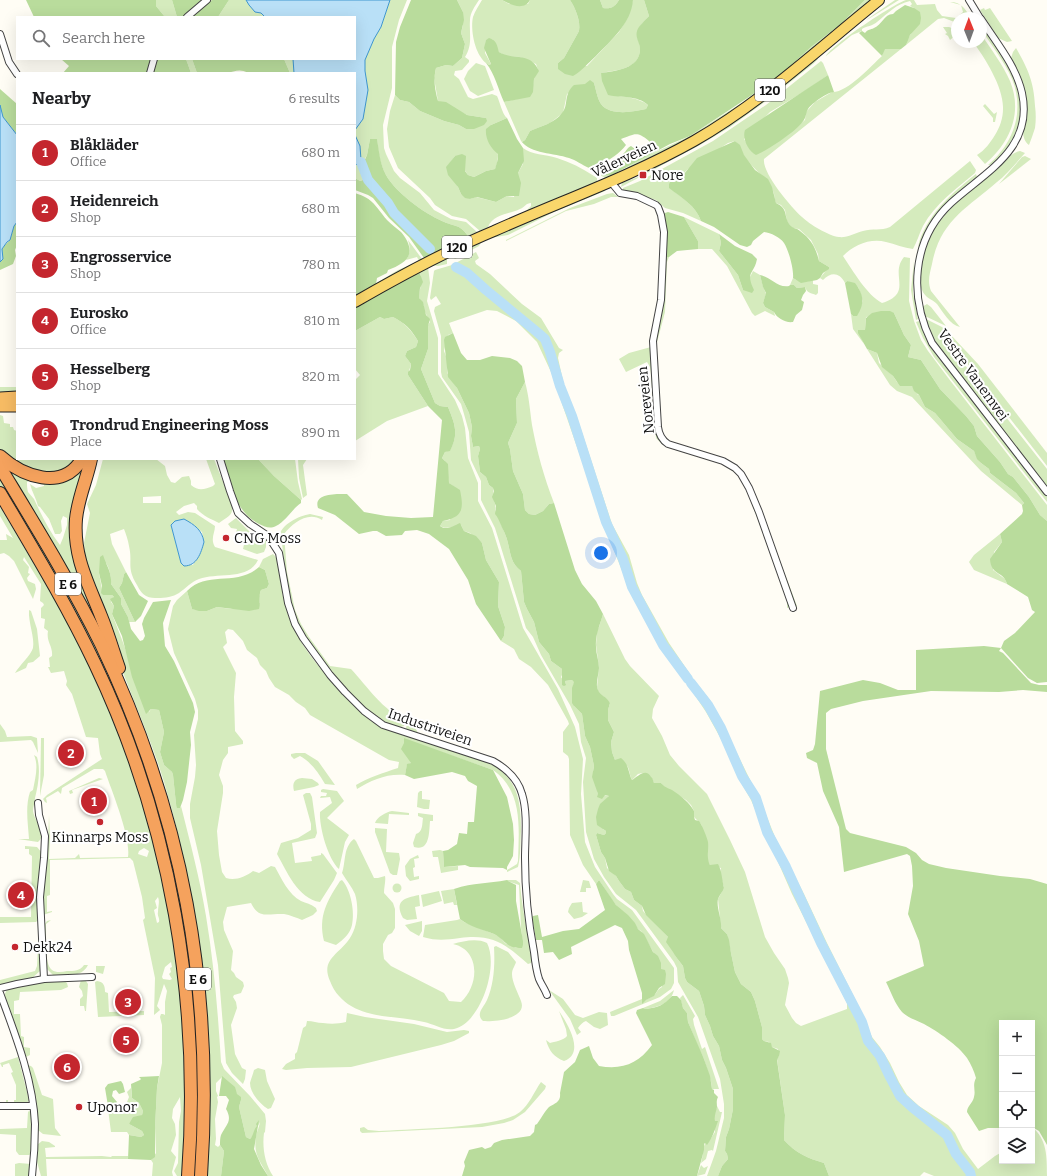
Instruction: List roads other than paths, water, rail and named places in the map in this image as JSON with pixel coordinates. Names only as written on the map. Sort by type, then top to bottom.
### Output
[{"type":"highway","points":[[0,398],[16,397]]},
{"type":"highway","points":[[0,406],[16,406]]},
{"type":"highway","points":[[0,456],[22,472],[49,478],[64,476],[75,468],[81,460]]},
{"type":"highway","name":"E 6","points":[[91,460],[77,509],[76,529],[78,554],[83,572],[101,615],[120,672],[128,704]]},
{"type":"highway","name":"E 6","points":[[0,467],[90,623],[128,704],[150,764],[172,839],[188,910],[195,949],[200,994],[204,1044],[201,1176]]},
{"type":"highway","name":"E 6","points":[[0,493],[66,606],[95,664],[127,738],[151,812],[171,890],[185,982],[191,1063],[188,1176]]},
{"type":"main road","name":"Vålerveien","points":[[356,301],[421,265],[494,231],[611,182],[694,141],[744,110],[778,84],[879,0]]},
{"type":"street","points":[[188,16],[208,0]]},
{"type":"street","name":"Vestre Vanemvei","points":[[969,0],[977,12]]},
{"type":"street","name":"Vestre Vanemvei","points":[[987,28],[1010,64],[1019,83],[1023,104],[1020,128],[1005,157],[951,203],[941,214],[930,231],[922,249],[919,262],[917,276],[918,303],[921,320],[935,347],[1047,492]]},
{"type":"street","points":[[0,34],[9,62],[16,72]]},
{"type":"street","points":[[150,72],[154,60]]},
{"type":"street","name":"Noreveien","points":[[611,182],[620,193],[637,196],[656,205],[663,220],[664,232],[661,300],[653,341],[660,435],[668,444],[723,461],[732,466],[741,474],[749,488],[759,512],[793,608]]},
{"type":"street","name":"Industriveien","points":[[220,460],[238,513],[250,524],[265,533],[279,553],[288,603],[295,624],[303,638],[330,675],[364,711],[383,725],[493,761],[506,769],[520,787],[523,795],[525,810],[525,874],[529,924],[539,978],[548,995]]},
{"type":"street","points":[[38,803],[39,815],[45,836],[40,897],[44,978]]},
{"type":"street","points":[[0,988],[44,978],[92,977]]},
{"type":"street","points":[[0,993],[24,1063],[33,1106],[35,1136],[32,1176]]},
{"type":"street","points":[[0,1106],[33,1106]]},
{"type":"water","points":[[246,0],[390,0],[381,27],[365,60],[368,90],[363,119],[356,129],[356,72],[294,72],[293,60],[356,60],[356,16],[264,16],[261,13],[255,12]]},
{"type":"water","points":[[0,105],[3,117],[16,134],[16,223],[10,240],[2,249],[3,259],[0,262]]},
{"type":"water","points":[[356,137],[360,146],[360,163],[356,165]]},
{"type":"water","points":[[184,519],[197,528],[202,534],[204,542],[198,558],[192,564],[184,566],[181,563],[171,525],[175,521]]},
{"type":"waterway","points":[[361,162],[368,180],[388,203],[394,213],[430,249]]},
{"type":"waterway","points":[[456,267],[467,273],[545,339],[560,386],[572,416],[606,522],[623,559],[632,587],[663,645],[688,679]]},
{"type":"waterway","points":[[691,683],[708,705],[721,728],[742,776],[756,798],[767,832],[786,867],[821,943],[862,1022],[868,1041],[880,1056],[900,1096],[947,1135],[956,1154],[970,1172],[971,1176]]},
{"type":"place","name":"Nore","points":[[643,175]]},
{"type":"place","name":"CNG Moss","points":[[226,538]]},
{"type":"place","name":"Heidenreich","points":[[71,753]]},
{"type":"place","name":"Blåkläder","points":[[94,801]]},
{"type":"place","name":"Kinnarps Moss","points":[[100,822]]},
{"type":"place","name":"Eurosko","points":[[21,895]]},
{"type":"place","name":"Dekk24","points":[[15,947]]},
{"type":"place","name":"Engrosservice","points":[[128,1002]]},
{"type":"place","name":"Hesselberg","points":[[126,1040]]},
{"type":"place","name":"Trondrud Engineering Moss","points":[[67,1067]]},
{"type":"place","name":"Uponor","points":[[79,1107]]}]
